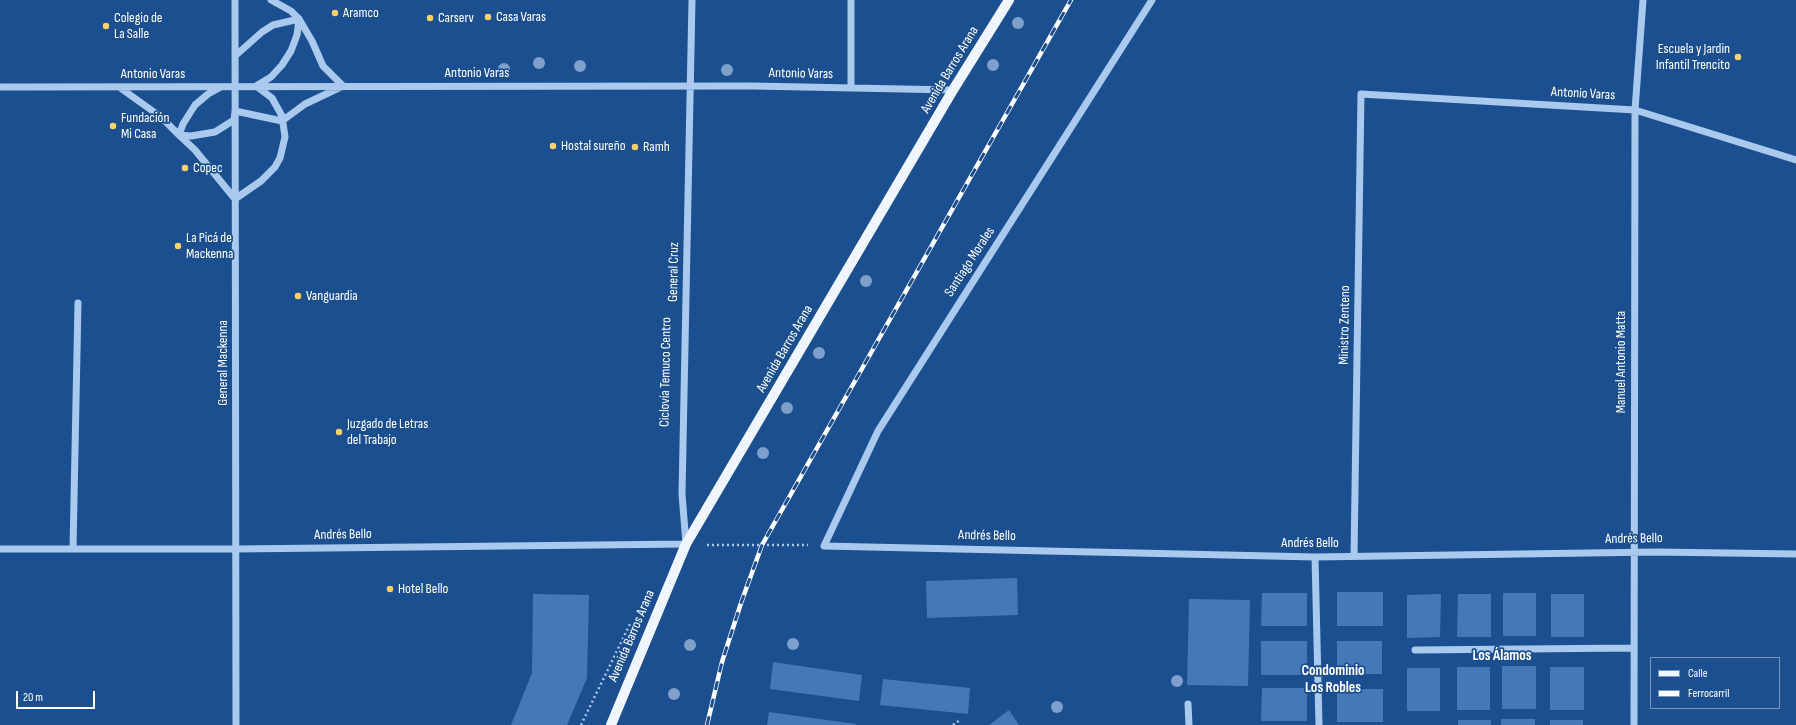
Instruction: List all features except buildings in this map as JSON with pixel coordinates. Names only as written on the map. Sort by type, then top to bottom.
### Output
[{"type":"main road","name":"Avenida Barros Arana","points":[[611,725],[686,544],[953,90],[1009,0]]},
{"type":"street","name":"General Mackenna","points":[[235,0],[236,725]]},
{"type":"street","points":[[179,135],[191,136],[215,132],[234,120],[236,111],[282,121],[305,104],[343,86],[332,77],[323,66],[312,41],[299,19],[291,11],[271,0]]},
{"type":"street","name":"General Cruz","points":[[686,544],[682,494],[692,0]]},
{"type":"street","points":[[850,88],[851,0]]},
{"type":"street","name":"Santiago Morales","points":[[824,546],[878,431],[1152,0]]},
{"type":"street","name":"Manuel Antonio Matta","points":[[1634,725],[1635,110],[1643,0]]},
{"type":"street","points":[[235,56],[262,32],[273,25],[299,19]]},
{"type":"street","points":[[119,87],[161,117],[195,150],[235,199],[261,180],[275,167],[280,158],[285,137],[278,106],[272,98],[256,86],[271,77],[282,65],[291,51],[297,35],[299,19]]},
{"type":"street","points":[[179,135],[183,124],[195,105],[208,94],[223,86]]},
{"type":"street","name":"Antonio Varas","points":[[0,87],[691,86],[953,90]]},
{"type":"street","name":"Antonio Varas","points":[[1361,94],[1635,110],[1796,160]]},
{"type":"street","name":"Ministro Zenteno","points":[[1354,556],[1361,94]]},
{"type":"street","points":[[73,549],[78,303]]},
{"type":"street","name":"Andrés Bello","points":[[0,549],[236,549],[686,544]]},
{"type":"street","name":"Andrés Bello","points":[[824,546],[1315,557],[1634,552],[1796,554]]},
{"type":"street","points":[[1315,557],[1319,725]]},
{"type":"street","points":[[1415,650],[1634,648]]},
{"type":"street","points":[[1188,704],[1189,725]]},
{"type":"path","points":[[686,544],[824,546]]},
{"type":"path","points":[[581,725],[631,623]]},
{"type":"path","points":[[953,725],[960,720]]},
{"type":"railway","points":[[707,725],[722,662],[762,545],[1071,0]]},
{"type":"place","name":"Aramco","points":[[335,13]]},
{"type":"place","name":"Casa Varas","points":[[488,17]]},
{"type":"place","name":"Carserv","points":[[430,18]]},
{"type":"place","name":"Colegio de La Salle","points":[[106,26]]},
{"type":"place","name":"Escuela y Jardin Infantil Trencito","points":[[1738,57]]},
{"type":"place","name":"Fundación Mi Casa","points":[[113,126]]},
{"type":"place","name":"Hostal sureño","points":[[553,146]]},
{"type":"place","name":"Ramh","points":[[635,147]]},
{"type":"place","name":"Copec","points":[[185,168]]},
{"type":"place","name":"La Picá de Mackenna","points":[[178,246]]},
{"type":"place","name":"Vanguardia","points":[[298,296]]},
{"type":"place","name":"Juzgado de Letras del Trabajo","points":[[339,432]]},
{"type":"place","name":"Hotel Bello","points":[[390,589]]},
{"type":"district","name":"Los Álamos","points":[[1502,656]]},
{"type":"district","name":"Condominio Los Robles","points":[[1333,680]]}]
